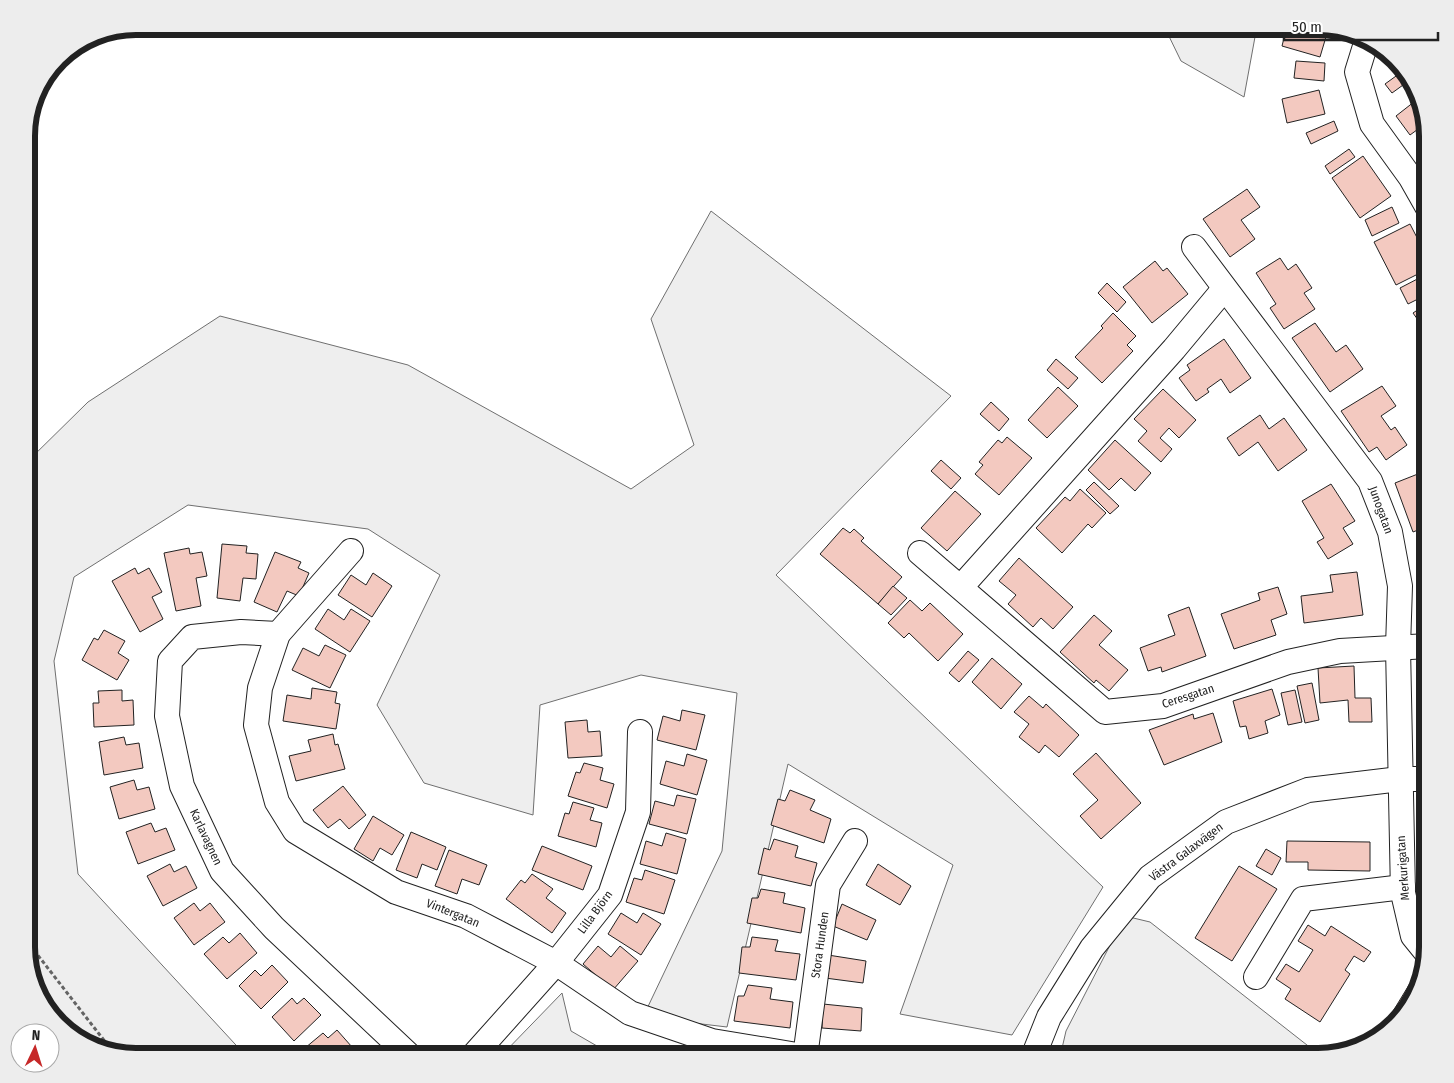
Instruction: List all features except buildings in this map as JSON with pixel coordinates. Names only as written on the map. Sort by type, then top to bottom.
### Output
[{"type":"street","points":[[1365,46],[1356,72],[1372,124],[1419,192]]},
{"type":"street","name":"Junogatan","points":[[1194,247],[1370,481],[1390,532],[1398,577],[1400,779]]},
{"type":"street","points":[[961,587],[1174,349],[1224,289]]},
{"type":"street","points":[[278,634],[351,551]]},
{"type":"street","name":"Ceresgatan","points":[[920,553],[1105,712],[1162,706],[1288,662],[1340,651],[1419,646]]},
{"type":"street","name":"Karlavagnen","points":[[278,634],[241,632],[192,637],[170,661],[168,716],[182,786],[222,871],[274,928],[401,1048]]},
{"type":"street","name":"Vintergatan","points":[[278,634],[260,688],[256,725],[277,802],[295,831],[396,892],[466,916],[556,963],[630,1013],[712,1041],[755,1048]]},
{"type":"street","name":"Lilla Björn","points":[[480,1048],[556,963],[610,895],[638,812],[640,732]]},
{"type":"street","name":"Västra Galaxvägen","points":[[1037,1048],[1049,1017],[1092,948],[1150,877],[1226,822],[1308,790],[1400,779],[1419,779]]},
{"type":"street","name":"Merkurigatan","points":[[1400,779],[1403,887],[1413,936],[1419,943]]},
{"type":"street","name":"Stora Hunden","points":[[806,1048],[828,885],[855,841]]},
{"type":"street","points":[[1256,977],[1303,899],[1403,887]]},
{"type":"path","points":[[35,952],[107,1044]]},
{"type":"shaded area","points":[[1168,35],[1255,35],[1244,97],[1181,61]]},
{"type":"shaded area","points":[[711,211],[951,396],[776,575],[1103,887],[1012,1035],[900,1014],[953,865],[788,764],[727,1027],[643,1017],[722,851],[737,693],[641,675],[540,705],[533,815],[424,783],[377,705],[440,575],[368,529],[188,505],[74,577],[54,661],[78,874],[239,1048],[123,1047],[91,1038],[70,1023],[52,1003],[40,979],[35,953],[35,454],[88,402],[220,316],[408,365],[631,489],[694,445],[651,319]]},
{"type":"shaded area","points":[[1125,916],[1150,922],[1311,1048],[1062,1048],[1066,1031]]},
{"type":"shaded area","points":[[562,993],[571,1031],[600,1048],[509,1048]]}]
